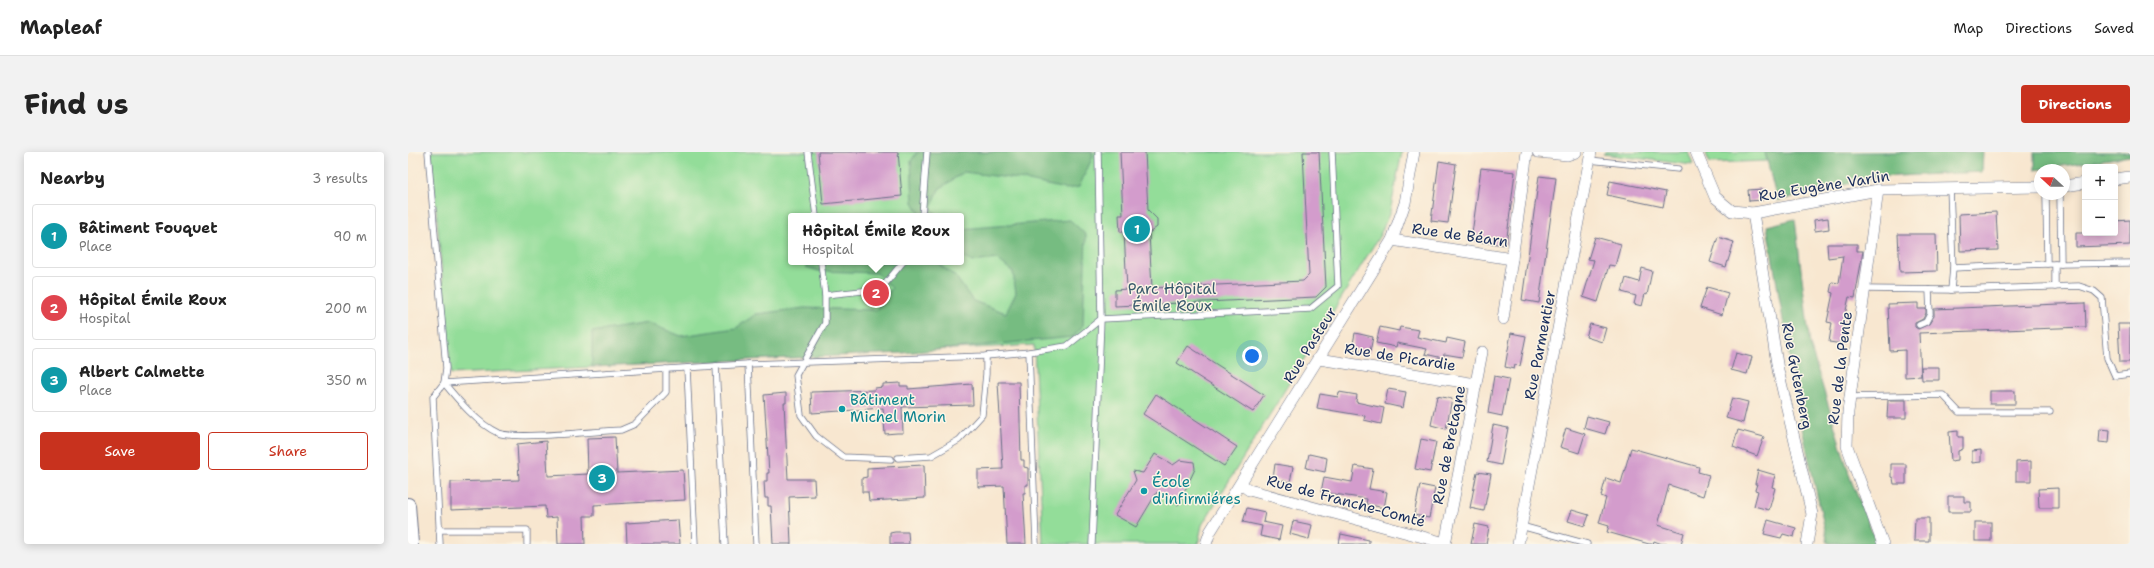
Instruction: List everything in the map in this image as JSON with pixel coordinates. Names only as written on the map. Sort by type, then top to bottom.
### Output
[{"type":"street","name":"Rue Pasteur","points":[[1206,544],[1210,532],[1392,240],[1405,203],[1414,152]]},
{"type":"street","name":"Rue de Béarn","points":[[1392,240],[1512,259],[1527,152]]},
{"type":"street","points":[[1538,152],[1567,155],[1576,152]]},
{"type":"street","name":"Rue Eugène Varlin","points":[[1696,152],[1715,197],[1732,211],[1753,213],[1878,190],[2034,187]]},
{"type":"street","name":"Rue Parmentier","points":[[1518,544],[1590,156]]},
{"type":"street","points":[[2118,179],[2130,177]]},
{"type":"street","points":[[2070,185],[2082,183]]},
{"type":"street","name":"Rue de la Pente","points":[[1878,190],[1850,397],[1847,446],[1883,544]]},
{"type":"street","name":"Rue Gutenberg","points":[[1753,213],[1778,370],[1812,514],[1807,544]]},
{"type":"street","points":[[1503,319],[1512,259]]},
{"type":"street","name":"Rue de Bretagne","points":[[1445,544],[1482,352]]},
{"type":"street","name":"Rue de Picardie","points":[[1319,359],[1476,384]]},
{"type":"street","name":"Rue de Franche-Comté","points":[[1241,484],[1249,490],[1445,544]]},
{"type":"street","points":[[408,505],[411,544]]},
{"type":"lane","points":[[428,152],[446,368],[444,383],[433,397],[440,544]]},
{"type":"lane","points":[[808,152],[816,213]]},
{"type":"lane","points":[[922,213],[927,152]]},
{"type":"lane","points":[[1092,544],[1101,320],[1098,152]]},
{"type":"lane","points":[[444,383],[748,364],[986,356],[1029,352],[1067,346],[1101,320],[1310,309],[1338,286],[1332,152]]},
{"type":"lane","points":[[1590,156],[1678,170]]},
{"type":"lane","points":[[1950,188],[1953,268],[1951,290]]},
{"type":"lane","points":[[2046,200],[2047,264]]},
{"type":"lane","points":[[2060,200],[2061,264]]},
{"type":"lane","points":[[1953,268],[2047,264],[2130,263]]},
{"type":"lane","points":[[2055,264],[2055,287]]},
{"type":"lane","points":[[821,265],[825,296],[825,322],[796,375],[801,415],[816,436],[843,457],[891,459]]},
{"type":"lane","points":[[825,296],[880,290],[901,265]]},
{"type":"lane","points":[[1864,290],[1951,290],[2079,286],[2094,291],[2102,298],[2107,358],[2115,376],[2130,374]]},
{"type":"lane","points":[[1919,325],[1926,322],[1930,314],[1929,290]]},
{"type":"lane","points":[[1029,352],[1036,544]]},
{"type":"lane","points":[[898,458],[931,456],[959,440],[982,415],[986,374],[986,356]]},
{"type":"lane","points":[[748,364],[756,544]]},
{"type":"lane","points":[[716,366],[725,544]]},
{"type":"lane","points":[[687,368],[695,544]]},
{"type":"lane","points":[[444,383],[474,415],[499,433],[516,435],[621,430],[635,424],[666,392],[666,369]]},
{"type":"lane","points":[[1850,397],[1943,395],[1959,412],[2050,412]]},
{"type":"lane","points":[[1521,526],[1587,544]]},
{"type":"lane","points":[[439,530],[527,530],[527,544]]},
{"type":"green space","name":"Parc Hôpital Émile Roux","points":[[431,152],[1402,152],[1390,212],[1380,235],[1202,525],[1198,544],[1043,544],[1034,345],[451,374]]},
{"type":"green space","points":[[917,152],[1092,152],[1093,156],[1079,187],[1065,189],[1025,180],[964,172],[939,189],[931,208],[936,213],[919,213],[913,202],[911,161]]},
{"type":"green space","points":[[1605,152],[1688,152],[1693,165],[1603,154]]},
{"type":"green space","points":[[1705,152],[1765,152],[1767,161],[1710,163]]},
{"type":"green space","points":[[1765,152],[1983,152],[1982,172],[1877,177],[1777,201]]},
{"type":"green space","points":[[2035,152],[2130,152],[2130,156],[2070,165],[2035,164]]},
{"type":"green space","points":[[1795,219],[1810,345],[1851,480],[1877,544],[1828,543],[1800,420],[1767,226]]},
{"type":"green space","points":[[1070,220],[1086,235],[1083,325],[1073,337],[903,353],[592,367],[592,332],[648,323],[681,336],[736,328],[756,314],[804,308],[876,310],[892,288],[877,273],[819,271],[806,267],[807,265],[940,265],[956,277],[973,301],[1006,313],[1016,293],[1013,272],[997,259],[972,262],[964,257],[964,229]]},
{"type":"building","points":[[818,152],[898,152],[902,196],[823,204]]},
{"type":"building","points":[[1120,152],[1145,152],[1148,210],[1157,219],[1157,227],[1149,233],[1152,288],[1303,281],[1309,275],[1303,152],[1319,152],[1326,287],[1316,297],[1115,306],[1115,290],[1127,289],[1124,232],[1120,232],[1119,215],[1123,215]]},
{"type":"building","points":[[1439,161],[1456,164],[1448,223],[1431,221]]},
{"type":"building","points":[[1481,168],[1515,172],[1506,245],[1471,241]]},
{"type":"building","points":[[1539,176],[1556,178],[1539,303],[1522,300]]},
{"type":"building","points":[[1610,181],[1666,192],[1663,207],[1607,195]]},
{"type":"building","points":[[1763,189],[1763,200],[1749,201],[1748,190]]},
{"type":"building","points":[[1996,212],[1998,250],[1960,251],[1959,214]]},
{"type":"building","points":[[1828,218],[1829,229],[1815,231],[1814,220]]},
{"type":"building","points":[[2130,220],[2130,245],[2076,247],[2076,233],[2082,233],[2082,236],[2118,236],[2118,221]]},
{"type":"building","points":[[1898,234],[1936,234],[1937,271],[1900,272]]},
{"type":"building","points":[[1595,237],[1621,244],[1615,266],[1609,265],[1598,302],[1583,297],[1594,260],[1588,259]]},
{"type":"building","points":[[1718,237],[1734,242],[1726,267],[1710,262]]},
{"type":"building","points":[[1827,244],[1857,244],[1857,251],[1863,251],[1855,298],[1849,297],[1842,328],[1845,329],[1843,344],[1829,342],[1832,323],[1827,322],[1833,293],[1830,292],[1832,282],[1839,283],[1843,256],[1828,258]]},
{"type":"building","points":[[1642,268],[1652,271],[1647,295],[1645,294],[1642,306],[1634,304],[1636,296],[1622,292],[1626,278],[1639,282]]},
{"type":"building","points":[[1707,287],[1728,293],[1722,315],[1700,308]]},
{"type":"building","points":[[1918,303],[1918,309],[1926,309],[1926,313],[1923,319],[1915,323],[1915,327],[1918,329],[1929,324],[1934,316],[1934,309],[2085,303],[2086,327],[1919,333],[1921,376],[1905,377],[1905,350],[1890,351],[1888,304]]},
{"type":"building","points":[[1590,324],[1606,328],[1602,342],[1586,337]]},
{"type":"building","points":[[2118,324],[2130,324],[2130,362],[2120,362]]},
{"type":"building","points":[[1380,327],[1399,331],[1400,327],[1419,330],[1417,337],[1446,343],[1447,338],[1465,342],[1462,357],[1444,354],[1443,358],[1425,354],[1427,349],[1397,343],[1396,347],[1376,343]]},
{"type":"building","points":[[1355,333],[1373,337],[1370,352],[1352,349]]},
{"type":"building","points":[[1511,333],[1526,336],[1520,366],[1515,365],[1514,369],[1505,367]]},
{"type":"building","points":[[1188,346],[1264,395],[1253,412],[1177,363]]},
{"type":"building","points":[[1736,353],[1752,357],[1747,374],[1731,370]]},
{"type":"building","points":[[1921,367],[1939,367],[1939,380],[1922,380]]},
{"type":"building","points":[[1494,376],[1509,379],[1502,416],[1488,413]]},
{"type":"building","points":[[998,382],[1019,382],[1021,460],[1024,460],[1024,467],[1028,468],[1028,485],[1025,485],[1025,493],[1023,493],[1026,544],[1007,544],[1004,486],[978,487],[978,470],[1003,469]]},
{"type":"building","name":"Bâtiment Michel Morin","points":[[900,383],[900,386],[908,386],[908,389],[972,384],[973,405],[902,407],[903,433],[885,434],[883,408],[812,413],[811,392],[875,390],[875,388],[883,387],[883,384]]},
{"type":"building","points":[[1388,389],[1406,392],[1403,408],[1385,404]]},
{"type":"building","points":[[1990,391],[2015,391],[2015,404],[1990,404]]},
{"type":"building","points":[[1339,392],[1357,395],[1356,402],[1384,408],[1381,424],[1364,420],[1365,416],[1317,408],[1320,394],[1338,397]]},
{"type":"building","points":[[786,393],[786,403],[784,403],[788,479],[814,479],[815,496],[789,497],[791,544],[773,544],[771,506],[768,506],[768,498],[765,498],[764,481],[767,481],[767,473],[769,473],[764,395]]},
{"type":"building","points":[[1156,394],[1237,447],[1224,466],[1143,414]]},
{"type":"building","points":[[1437,396],[1452,399],[1446,429],[1431,425]]},
{"type":"building","points":[[1732,398],[1748,402],[1743,423],[1726,418]]},
{"type":"building","points":[[1888,400],[1906,400],[1906,418],[1887,418]]},
{"type":"building","points":[[1587,416],[1609,422],[1605,434],[1584,428]]},
{"type":"building","points":[[1493,425],[1508,428],[1501,465],[1487,462]]},
{"type":"building","points":[[1566,428],[1585,434],[1579,453],[1560,447]]},
{"type":"building","points":[[2100,429],[2110,430],[2109,443],[2099,442]]},
{"type":"building","points":[[1738,430],[1764,437],[1757,456],[1733,447]]},
{"type":"building","points":[[1958,431],[1958,437],[1963,437],[1963,449],[1958,451],[1958,460],[1951,461],[1949,432]]},
{"type":"building","points":[[615,437],[617,473],[683,470],[685,500],[594,505],[594,516],[584,516],[585,544],[558,544],[557,517],[546,518],[545,506],[451,510],[451,482],[519,480],[517,444],[546,441],[548,476],[588,474],[587,438]]},
{"type":"building","points":[[1421,439],[1436,442],[1430,472],[1415,469]]},
{"type":"building","points":[[1631,448],[1699,467],[1698,472],[1709,475],[1703,496],[1669,485],[1658,525],[1684,533],[1681,544],[1662,544],[1654,541],[1653,544],[1649,544],[1607,532],[1609,526],[1599,523],[1606,498],[1601,496],[1606,478],[1621,483]]},
{"type":"building","points":[[1981,450],[1981,462],[1972,463],[1972,451]]},
{"type":"building","name":"École d'infirmiéres","points":[[1155,454],[1173,465],[1180,460],[1194,462],[1195,469],[1178,505],[1157,492],[1136,527],[1115,515],[1136,480],[1133,471],[1143,473]]},
{"type":"building","points":[[1309,454],[1327,458],[1325,472],[1306,468]]},
{"type":"building","points":[[2031,461],[2031,481],[2016,481],[2016,462]]},
{"type":"building","points":[[1275,464],[1293,467],[1290,482],[1273,479]]},
{"type":"building","points":[[1891,464],[1906,464],[1906,484],[1894,484],[1893,478],[1891,477]]},
{"type":"building","points":[[924,465],[925,498],[869,501],[868,492],[862,492],[862,478],[867,477],[867,468]]},
{"type":"building","points":[[1355,466],[1373,469],[1369,489],[1387,492],[1384,508],[1366,504],[1367,499],[1321,492],[1324,477],[1352,482]]},
{"type":"building","points":[[1758,470],[1775,475],[1772,487],[1775,488],[1769,510],[1754,506],[1758,491],[1755,490],[1757,484],[1755,484]]},
{"type":"building","points":[[1477,472],[1491,474],[1484,511],[1470,508]]},
{"type":"building","points":[[1420,485],[1435,488],[1429,518],[1414,515]]},
{"type":"building","points":[[2058,488],[2058,508],[2039,508],[2038,489]]},
{"type":"building","points":[[1948,496],[1964,496],[1964,502],[1971,502],[1971,512],[1948,512]]},
{"type":"building","points":[[1247,508],[1265,512],[1263,522],[1282,526],[1279,540],[1260,536],[1262,526],[1243,522]]},
{"type":"building","points":[[1572,510],[1589,515],[1585,526],[1568,521]]},
{"type":"building","points":[[1915,518],[1929,518],[1929,541],[1914,541]]},
{"type":"building","points":[[678,520],[680,544],[627,544],[626,523]]},
{"type":"building","points":[[1768,520],[1796,528],[1794,537],[1783,534],[1781,538],[1764,534]]},
{"type":"building","points":[[1293,521],[1312,525],[1309,539],[1290,534]]},
{"type":"building","points":[[1975,522],[1991,522],[1991,541],[1975,541]]},
{"type":"building","points":[[1475,524],[1489,527],[1486,544],[1471,544]]},
{"type":"building","points":[[908,532],[909,544],[890,544],[890,533]]},
{"type":"building","points":[[1341,534],[1369,540],[1369,544],[1339,544]]},
{"type":"place","name":"Bâtiment Fouquet","points":[[1137,229]]},
{"type":"place","name":"Hôpital Émile Roux","points":[[876,293]]},
{"type":"place","name":"Bâtiment Michel Morin","points":[[842,409]]},
{"type":"place","name":"Albert Calmette","points":[[602,478]]},
{"type":"place","name":"École d'infirmiéres","points":[[1144,491]]}]
